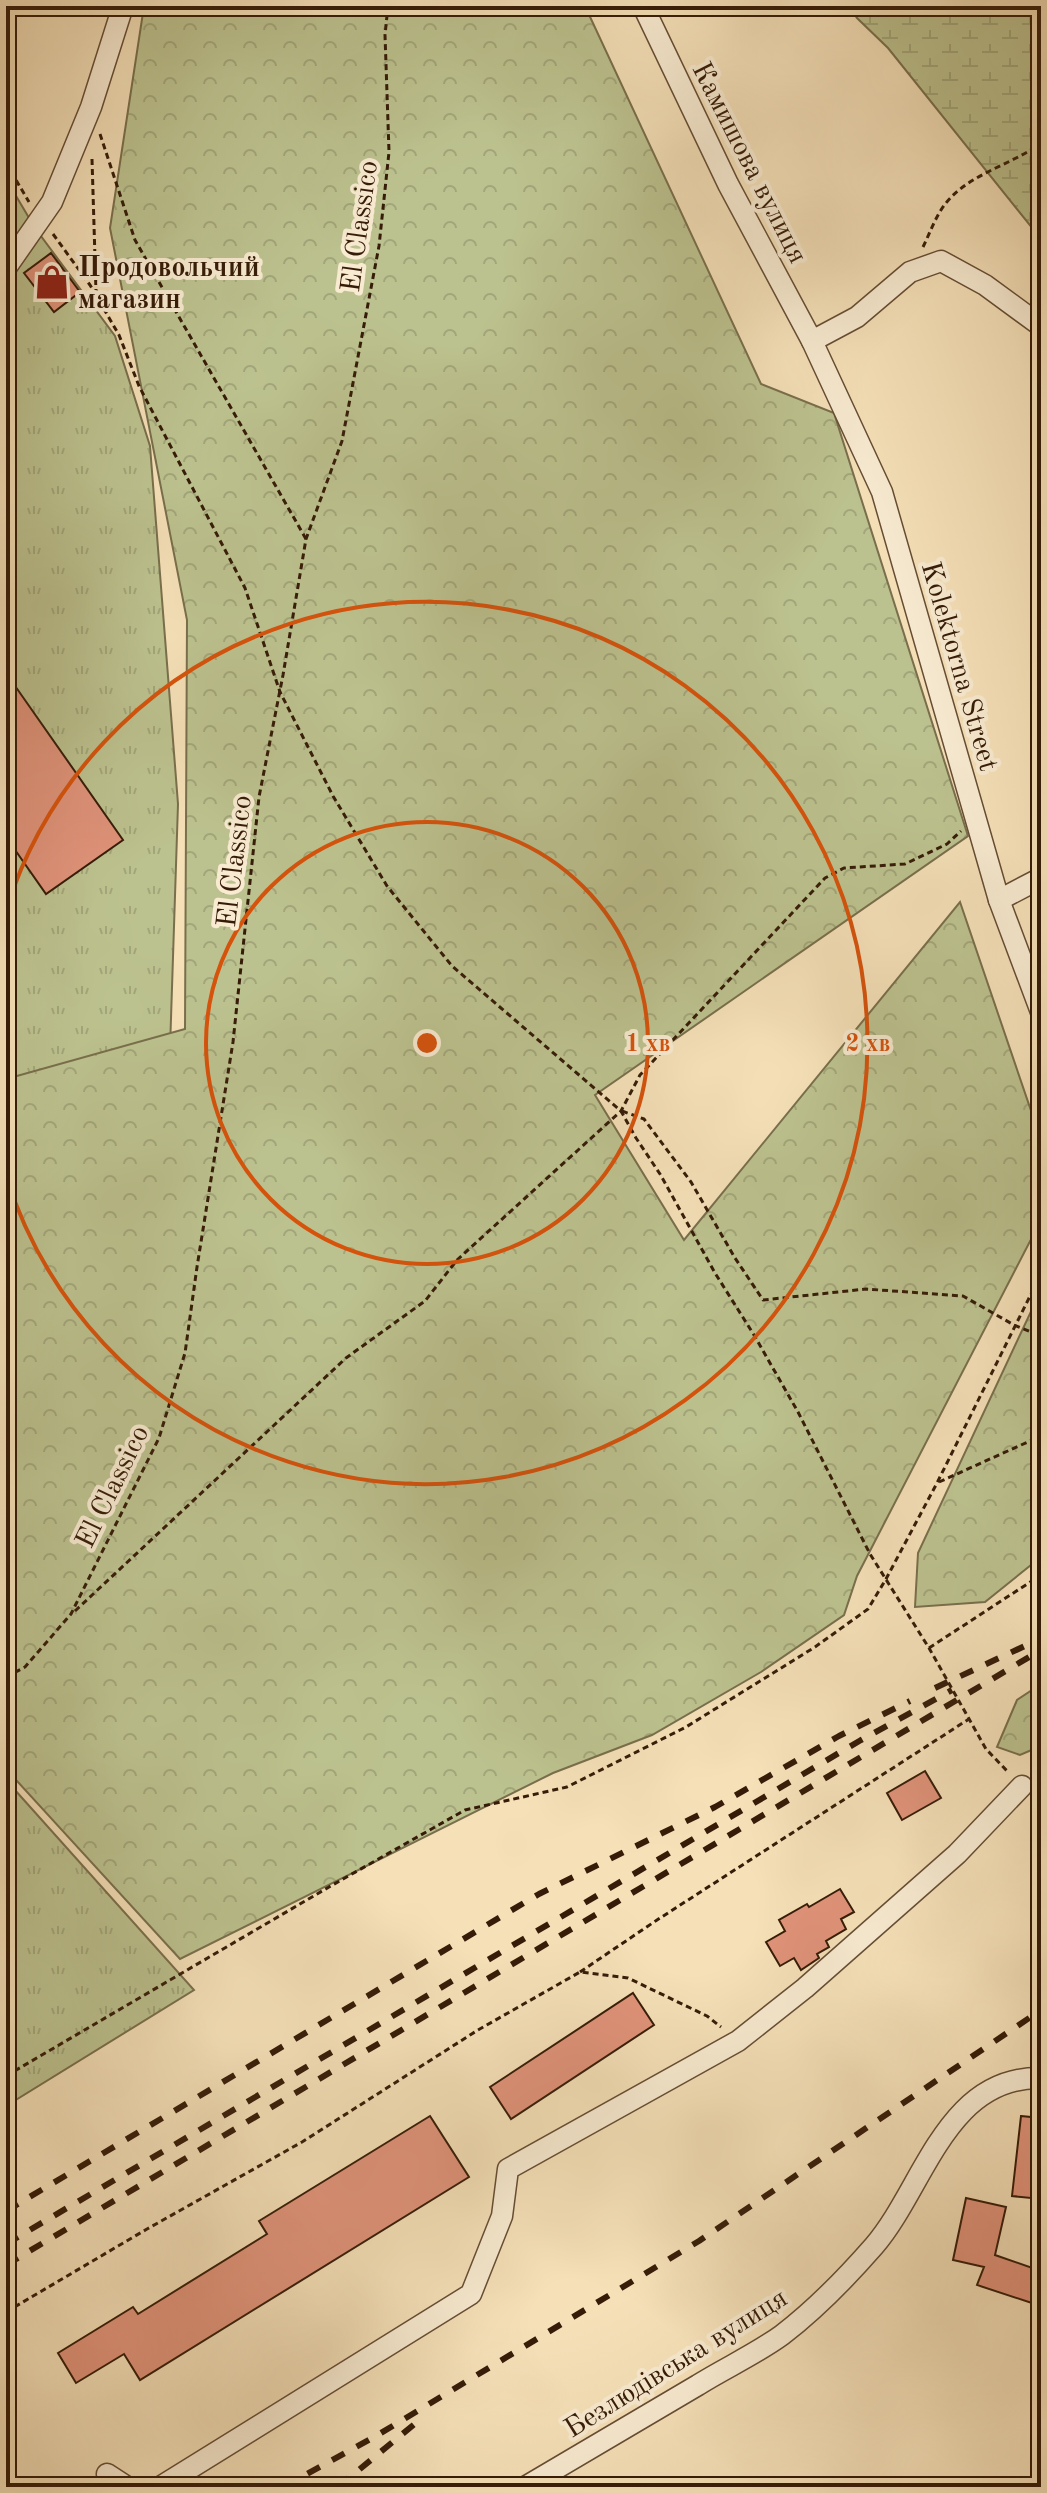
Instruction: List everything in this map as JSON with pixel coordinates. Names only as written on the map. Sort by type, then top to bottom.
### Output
[{"type":"street","points":[[6,268],[52,202],[91,107],[123,6]]},
{"type":"street","name":"Камишова вулиця","points":[[643,6],[728,184],[812,341]]},
{"type":"street","points":[[812,341],[857,317],[910,272],[941,261],[985,285],[1041,326]]},
{"type":"street","name":"Kolektorna Street","points":[[812,341],[882,492],[999,900],[1041,1012]]},
{"type":"street","points":[[999,900],[1041,878]]},
{"type":"street","points":[[160,2487],[471,2294],[502,2216],[508,2169],[738,2041],[805,1988],[945,1864],[1022,1786]]},
{"type":"street","name":"Безлюдівська вулиця","points":[[525,2487],[780,2336],[830,2293],[876,2243],[906,2200],[928,2155],[962,2112],[986,2093],[1008,2083],[1041,2078]]},
{"type":"street","points":[[107,2474],[127,2487]]},
{"type":"path","name":"El Classico","points":[[6,1677],[25,1667],[71,1614],[159,1438],[185,1353],[233,1042],[259,797],[306,539],[342,441],[379,246],[389,152],[385,35],[388,6]]},
{"type":"path","points":[[91,107],[135,240],[306,539]]},
{"type":"path","points":[[910,272],[946,203],[967,183],[1041,143]]},
{"type":"path","points":[[92,154],[96,294]]},
{"type":"path","points":[[6,163],[96,294],[119,335],[139,386],[245,588],[280,692],[333,796],[387,886],[452,966],[621,1111],[798,1412],[870,1554],[929,1648],[986,1749],[1022,1786]]},
{"type":"path","points":[[71,1614],[346,1358],[425,1301],[457,1260],[621,1111],[640,1075],[825,878],[844,868],[905,864],[947,844],[975,818]]},
{"type":"path","points":[[621,1111],[644,1119],[691,1182],[763,1300],[866,1289],[963,1296],[1014,1325],[1041,1336]]},
{"type":"path","points":[[6,2076],[465,1810],[567,1787],[686,1727],[815,1647],[868,1609],[937,1483],[1041,1274]]},
{"type":"path","points":[[937,1483],[1041,1436]]},
{"type":"path","points":[[929,1648],[1041,1575]]},
{"type":"path","points":[[6,2312],[302,2142],[478,2030],[580,1972],[669,1911],[969,1719]]},
{"type":"path","points":[[580,1972],[628,1978],[707,2016],[738,2041]]},
{"type":"green space","points":[[144,6],[585,6],[761,384],[834,413],[968,836],[595,1095],[684,1240],[960,902],[1041,1140],[1041,1220],[857,1576],[844,1615],[761,1672],[652,1735],[553,1773],[180,1959],[6,1769],[6,1079],[185,1029],[187,620],[110,228]]},
{"type":"green space","points":[[849,6],[1041,6],[1041,232],[1037,234],[888,48]]},
{"type":"green space","points":[[6,179],[35,228],[115,336],[150,446],[178,804],[165,1202],[6,1496]]},
{"type":"green space","points":[[1034,1305],[1041,1311],[1041,1557],[985,1602],[915,1607],[918,1553]]},
{"type":"green space","points":[[1041,1684],[1041,1746],[1020,1755],[997,1747],[1017,1700]]},
{"type":"green space","points":[[6,1780],[194,1990],[6,2106]]},
{"type":"building","name":"Продовольчий магазин","points":[[51,253],[80,292],[54,312],[24,273]]},
{"type":"building","points":[[6,673],[123,840],[46,894],[6,837]]},
{"type":"building","points":[[925,1771],[941,1798],[902,1820],[887,1793]]},
{"type":"building","points":[[840,1889],[854,1912],[841,1919],[846,1929],[826,1941],[829,1947],[801,1970],[794,1958],[780,1966],[766,1942],[785,1931],[779,1920]]},
{"type":"building","points":[[633,1993],[654,2025],[511,2119],[490,2087]]},
{"type":"building","points":[[430,2116],[469,2177],[140,2380],[124,2354],[76,2383],[58,2353],[133,2307],[138,2314],[267,2234],[259,2221]]},
{"type":"building","points":[[1021,2116],[1041,2118],[1041,2199],[1012,2196]]},
{"type":"building","points":[[966,2198],[1006,2207],[995,2255],[1041,2271],[1041,2306],[977,2285],[984,2267],[953,2260]]},
{"type":"railway","points":[[935,1688],[1029,1644]]},
{"type":"railway","points":[[6,2265],[1041,1650]]},
{"type":"railway","points":[[6,2244],[861,1740],[952,1690]]},
{"type":"railway","points":[[6,2211],[539,1894],[715,1807],[839,1736],[910,1701]]},
{"type":"railway","points":[[283,2487],[376,2436],[699,2241],[1041,2010]]},
{"type":"railway","points":[[338,2487],[417,2422]]},
{"type":"place","name":"Продовольчий магазин","points":[[52,282]]}]
